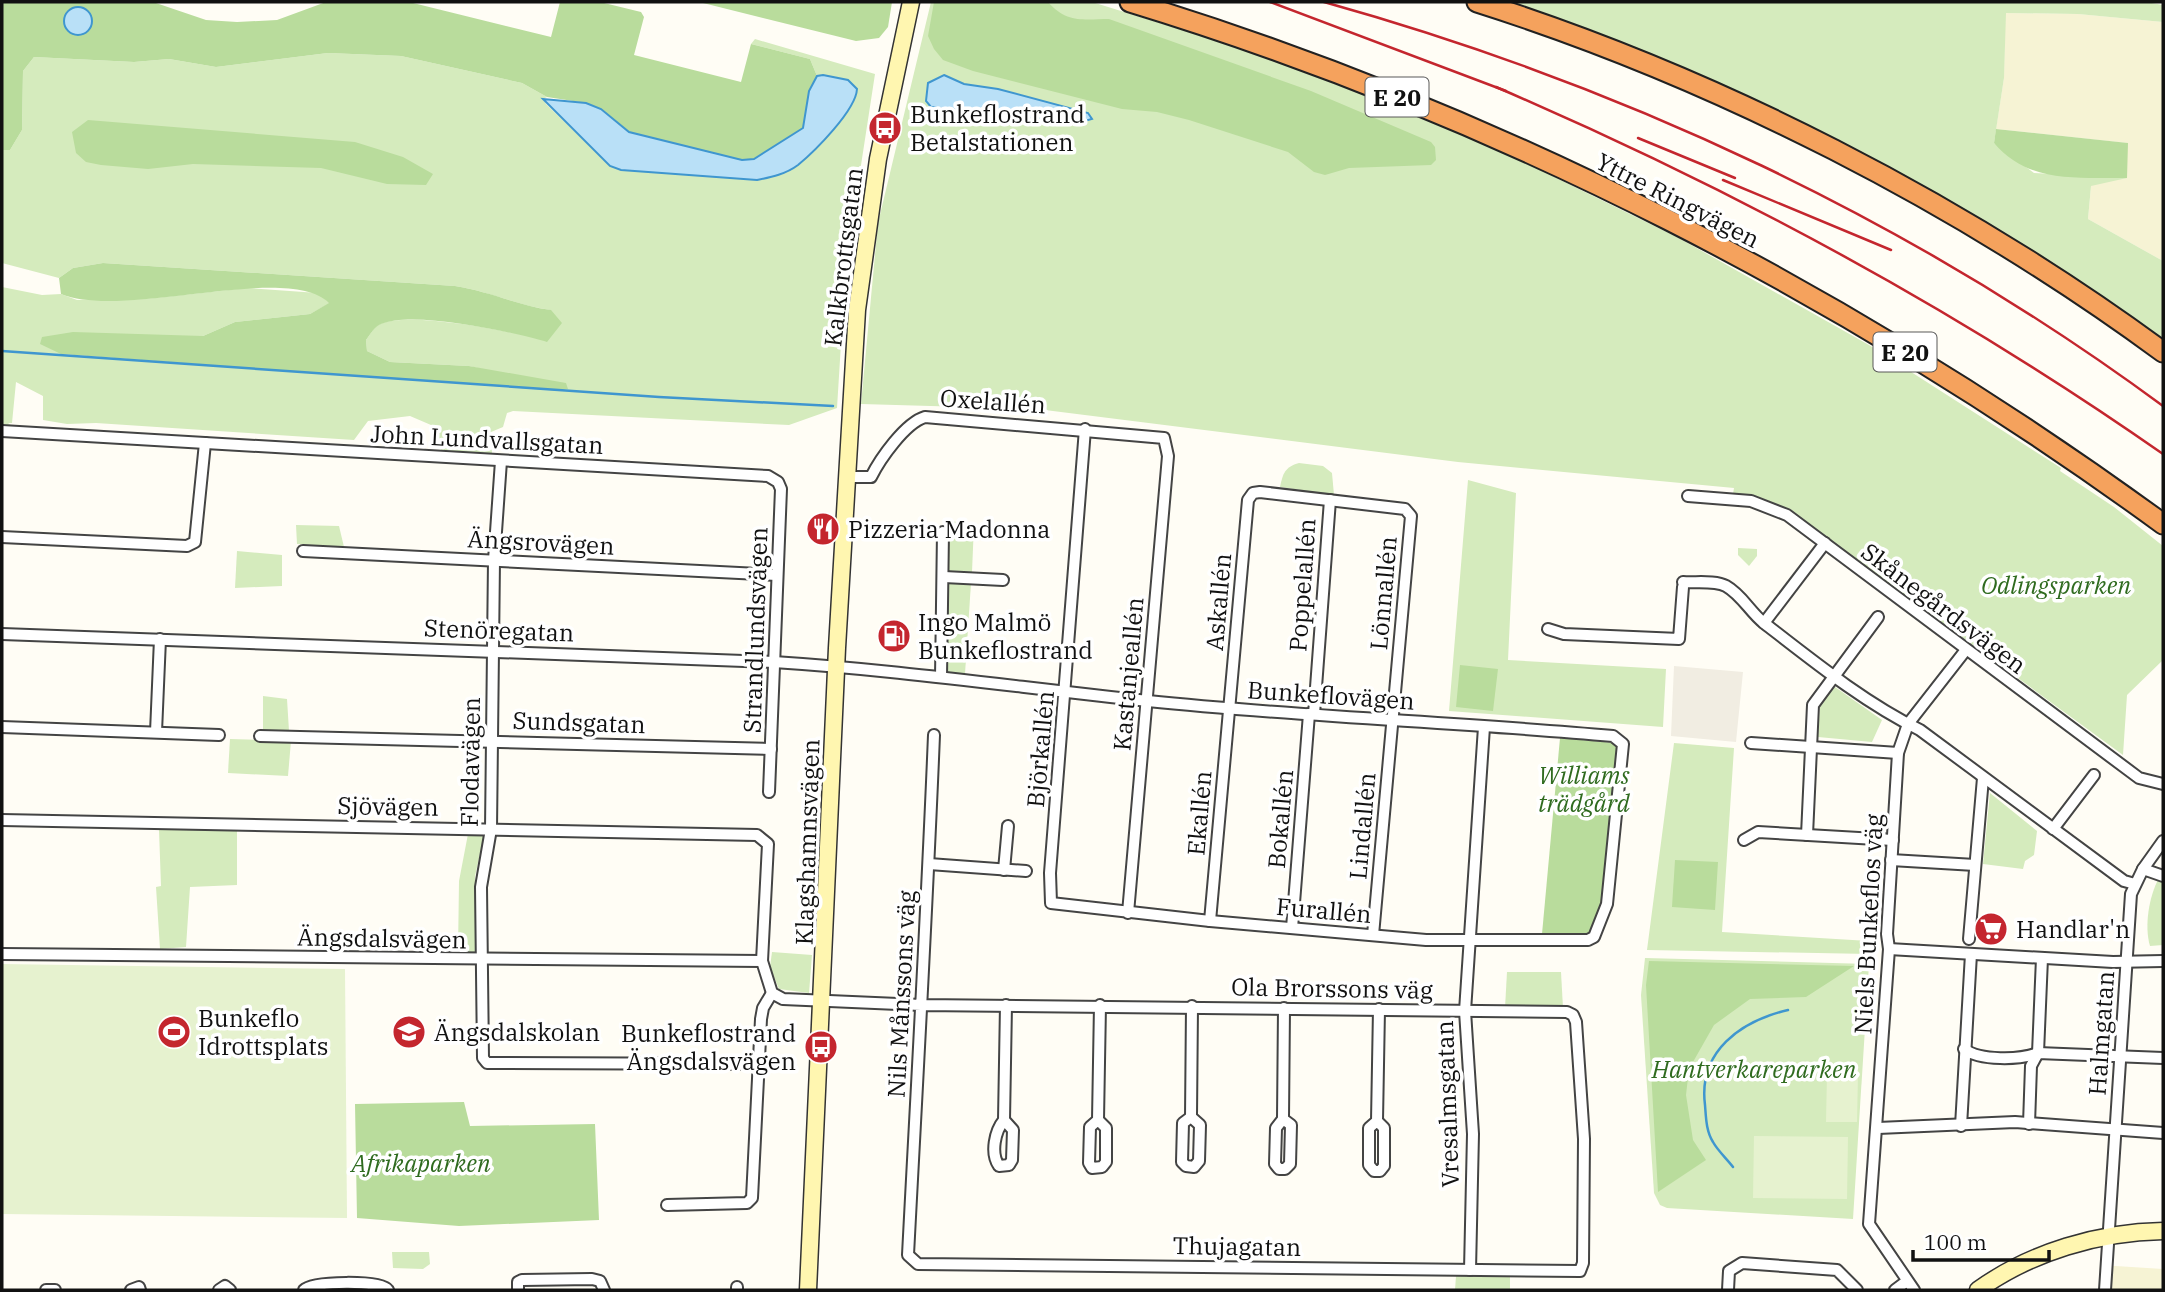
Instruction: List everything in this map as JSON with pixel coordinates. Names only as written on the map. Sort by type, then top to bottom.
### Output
[{"type":"highway","name":"Yttre Ringvägen","points":[[1130,2],[1207,25],[1384,91],[1531,154],[1655,214],[1873,332],[1978,397],[2163,524]]},
{"type":"highway","points":[[1477,2],[1648,65],[1749,109],[1857,164],[1957,218],[2048,274],[2163,352]]},
{"type":"highway","points":[[2144,510],[2163,530]]},
{"type":"street","name":"Kalkbrottsgatan","points":[[852,396],[865,234],[911,2]]},
{"type":"street","name":"Klagshamnsvägen","points":[[808,1290],[852,396]]},
{"type":"street","name":"Oxelallén","points":[[847,477],[871,477],[882,456],[917,419],[925,417],[1164,438]]},
{"type":"street","name":"Björkallén","points":[[1051,903],[1049,873],[1066,692],[1085,429]]},
{"type":"street","name":"John Lundvallsgatan","points":[[2,431],[768,476]]},
{"type":"street","name":"Kastanjeallén","points":[[1128,913],[1168,456],[1164,438]]},
{"type":"street","points":[[2,537],[187,546],[195,542],[205,443]]},
{"type":"street","name":"Flodavägen","points":[[500,461],[494,560],[491,829],[481,887],[481,1051],[487,1063],[757,1064]]},
{"type":"street","name":"Strandlundsvägen","points":[[768,476],[778,482],[781,489],[769,792]]},
{"type":"street","name":"Lönnallén","points":[[1248,499],[1253,493],[1260,492],[1405,509],[1411,516],[1392,720]]},
{"type":"street","name":"Skånegårdsvägen","points":[[1688,496],[1751,501],[1787,514],[2139,778],[2163,784]]},
{"type":"street","name":"Askallén","points":[[1230,709],[1248,499]]},
{"type":"street","name":"Poppelallén","points":[[1312,714],[1330,500]]},
{"type":"street","points":[[941,677],[943,532]]},
{"type":"street","points":[[1763,623],[1825,543]]},
{"type":"street","name":"Ängsrovägen","points":[[303,551],[777,575]]},
{"type":"street","points":[[944,577],[1003,580]]},
{"type":"street","points":[[1548,629],[1563,634],[1679,639],[1683,584],[1723,584],[1742,598],[1763,623],[1834,675],[1908,724],[2124,881],[2135,884]]},
{"type":"street","points":[[1807,835],[1813,705],[1878,617]]},
{"type":"street","name":"Stenöregatan","points":[[2,634],[492,650],[837,666]]},
{"type":"street","points":[[156,732],[160,639]]},
{"type":"street","name":"Niels Bunkeflos väg","points":[[1911,1285],[1869,1224],[1878,1128],[1898,753],[1908,724],[1965,650]]},
{"type":"street","name":"Bunkeflovägen","points":[[837,666],[1230,709],[1613,736],[1623,744],[1606,904],[1594,937]]},
{"type":"street","name":"Ekallén","points":[[1210,921],[1230,709]]},
{"type":"street","name":"Bokallén","points":[[1292,928],[1312,714]]},
{"type":"street","name":"Lindallén","points":[[1373,935],[1392,720]]},
{"type":"street","points":[[2,727],[219,735]]},
{"type":"street","name":"Vresalmsgatan","points":[[1470,1270],[1473,1134],[1465,1011],[1484,727]]},
{"type":"street","name":"Nils Månssons väg","points":[[908,1255],[934,735]]},
{"type":"street","name":"Sundsgatan","points":[[260,736],[771,749]]},
{"type":"street","points":[[1751,743],[1898,753]]},
{"type":"street","points":[[2053,829],[2094,775]]},
{"type":"street","points":[[1969,939],[1983,778]]},
{"type":"street","name":"Sjövägen","points":[[2,820],[757,835],[768,844],[762,961]]},
{"type":"street","points":[[1004,870],[1008,826]]},
{"type":"street","points":[[1744,840],[1758,832],[1893,840]]},
{"type":"street","name":"Halmgatan","points":[[2105,1290],[2120,1055],[2135,884],[2163,841]]},
{"type":"street","points":[[1891,860],[1975,865]]},
{"type":"street","points":[[929,864],[1026,871]]},
{"type":"street","points":[[2143,869],[2163,876]]},
{"type":"street","name":"Furallén","points":[[1051,903],[1210,921],[1468,942],[1588,940],[1594,937]]},
{"type":"street","points":[[1889,948],[2042,958],[2163,961]]},
{"type":"street","name":"Ängsdalsvägen","points":[[2,954],[762,961]]},
{"type":"street","points":[[1961,1126],[1971,954]]},
{"type":"street","points":[[2029,1124],[2031,1066],[2038,1053],[2042,958]]},
{"type":"street","points":[[667,1205],[747,1203],[752,1198],[757,1064],[763,1008],[772,993],[762,961]]},
{"type":"street","name":"Ola Brorssons väg","points":[[772,993],[783,999],[921,1004],[1567,1012],[1573,1015],[1584,1139],[1583,1263],[1580,1270],[1571,1271]]},
{"type":"street","points":[[1004,1120],[1006,1005]]},
{"type":"street","points":[[1098,1120],[1100,1005]]},
{"type":"street","points":[[1191,1117],[1192,1006]]},
{"type":"street","points":[[1283,1119],[1284,1008]]},
{"type":"street","points":[[1377,1121],[1379,1009]]},
{"type":"street","points":[[1964,1049],[1972,1055],[2028,1057],[2038,1053],[2163,1058]]},
{"type":"street","points":[[1878,1128],[2029,1124],[2163,1133]]},
{"type":"street","points":[[1978,1290],[2050,1252],[2135,1231],[2163,1231]]},
{"type":"street","points":[[2110,1238],[2163,1241]]},
{"type":"street","name":"Thujagatan","points":[[908,1255],[918,1264],[1571,1271]]},
{"type":"street","points":[[1728,1290],[1729,1271],[1742,1264],[1837,1270],[1857,1290]]},
{"type":"street","points":[[518,1290],[517,1282],[522,1280],[592,1279],[600,1281],[604,1290]]},
{"type":"street","points":[[304,1290],[314,1284],[379,1283],[388,1290]]},
{"type":"street","points":[[1895,1290],[1911,1285]]},
{"type":"street","points":[[219,1290],[225,1286],[230,1290]]},
{"type":"street","points":[[131,1290],[139,1287],[140,1290]]},
{"type":"street","points":[[46,1290],[55,1290]]},
{"type":"shaded area","points":[[2005,13],[2078,14],[2163,22],[2163,261],[2088,219],[2091,186],[2127,143],[1996,129],[2004,78]]},
{"type":"shaded area","points":[[1674,666],[1743,672],[1736,742],[1671,736]]},
{"type":"shaded area","points":[[2100,1265],[2163,1269],[2163,1290],[2099,1290]]},
{"type":"green space","points":[[2,2],[153,2],[206,20],[237,22],[277,20],[326,2],[409,2],[551,37],[560,2],[600,2],[641,12],[644,17],[634,55],[741,82],[751,44],[810,59],[817,76],[809,91],[803,128],[754,159],[742,160],[629,132],[601,109],[586,103],[547,97],[522,83],[401,56],[328,53],[216,67],[169,59],[134,62],[34,57],[23,71],[22,130],[10,150],[2,150]]},
{"type":"green space","points":[[699,2],[892,2],[888,27],[879,38],[856,41]]},
{"type":"green space","name":"Odlingsparken","points":[[931,2],[1092,2],[1234,46],[1413,113],[1536,168],[1677,237],[1869,345],[2061,468],[2060,471],[2114,507],[2163,546],[2163,660],[2127,695],[2123,755],[1790,509],[1733,494],[1734,488],[1458,462],[1037,409],[861,404],[878,223]]},
{"type":"green space","points":[[934,2],[1048,2],[1069,17],[1109,19],[1311,91],[1431,142],[1435,147],[1436,160],[1431,165],[1349,168],[1325,175],[1314,172],[1288,152],[1189,120],[1157,112],[1122,109],[973,71],[943,60],[934,49],[928,36]]},
{"type":"green space","points":[[1505,2],[2146,2],[2163,5],[2163,22],[2078,14],[2006,13],[2004,78],[1994,143],[2034,173],[2127,178],[2091,186],[2088,219],[2163,261],[2163,339],[2030,251]]},
{"type":"green space","points":[[755,39],[875,74],[846,263],[837,408],[789,425],[513,411],[507,413],[503,427],[491,432],[492,454],[441,450],[431,425],[410,416],[368,421],[354,440],[96,423],[67,424],[43,420],[43,396],[16,382],[12,423],[2,425],[2,287],[42,295],[61,294],[77,300],[146,299],[247,288],[318,293],[330,303],[310,314],[235,322],[203,336],[157,336],[61,354],[556,391],[568,389],[469,366],[390,362],[367,351],[366,340],[374,329],[380,324],[393,321],[449,322],[520,334],[550,310],[467,288],[103,263],[73,268],[59,278],[2,263],[2,150],[10,150],[22,130],[23,71],[34,57],[134,62],[169,59],[216,67],[328,53],[401,56],[522,83],[547,97],[543,99],[546,104],[610,166],[621,170],[664,171],[823,75],[817,76],[810,59],[751,44]]},
{"type":"green space","points":[[88,120],[355,142],[403,157],[433,174],[426,185],[387,184],[321,168],[193,164],[148,169],[101,165],[86,162],[76,153],[72,132]]},
{"type":"green space","points":[[1996,129],[2128,143],[2127,178],[2055,176],[2038,172],[2023,166],[1994,143]]},
{"type":"green space","points":[[103,263],[455,286],[551,310],[562,323],[547,342],[463,324],[396,320],[374,329],[366,340],[367,351],[390,362],[469,366],[566,383],[568,389],[556,391],[61,354],[40,344],[42,337],[73,332],[203,336],[235,322],[310,314],[329,303],[308,292],[278,288],[124,301],[89,300],[61,294],[59,278],[73,268]]},
{"type":"green space","points":[[1299,463],[1323,466],[1332,473],[1334,495],[1280,487],[1285,471]]},
{"type":"green space","points":[[1468,480],[1516,493],[1508,660],[1666,669],[1663,727],[1449,711]]},
{"type":"green space","points":[[949,521],[974,524],[972,572],[949,572]]},
{"type":"green space","points":[[296,525],[339,526],[344,547],[297,544]]},
{"type":"green space","points":[[1738,548],[1757,549],[1757,556],[1749,566],[1738,555]]},
{"type":"green space","points":[[237,551],[282,555],[282,586],[235,588]]},
{"type":"green space","points":[[971,583],[965,674],[945,673],[948,584]]},
{"type":"green space","points":[[1460,665],[1498,669],[1493,711],[1456,707]]},
{"type":"green space","points":[[1835,687],[1882,720],[1872,742],[1818,737],[1820,705]]},
{"type":"green space","points":[[263,696],[287,699],[289,731],[263,731]]},
{"type":"green space","name":"Williams trädgård","points":[[1560,738],[1615,743],[1617,749],[1602,904],[1587,936],[1542,934]]},
{"type":"green space","points":[[230,739],[291,741],[288,776],[228,773]]},
{"type":"green space","points":[[1674,743],[1734,748],[1722,932],[1869,941],[1870,954],[1647,950]]},
{"type":"green space","points":[[1990,793],[2037,831],[2034,855],[2025,861],[2023,869],[1983,864]]},
{"type":"green space","points":[[237,828],[237,885],[190,887],[186,947],[160,949],[156,887],[161,886],[159,830]]},
{"type":"green space","points":[[468,834],[484,836],[475,876],[477,952],[458,952],[459,881]]},
{"type":"green space","points":[[1675,860],[1718,862],[1715,910],[1672,907]]},
{"type":"green space","points":[[2159,878],[2163,878],[2163,945],[2150,946],[2148,911]]},
{"type":"green space","points":[[772,952],[812,955],[809,993],[779,989],[770,967]]},
{"type":"green space","name":"Hantverkareparken","points":[[1645,958],[1869,964],[1853,1219],[1667,1208],[1660,1205],[1654,1193],[1641,995]]},
{"type":"green space","points":[[1649,961],[1854,966],[1806,997],[1750,999],[1714,1025],[1689,1069],[1686,1095],[1693,1140],[1706,1160],[1658,1192],[1646,985]]},
{"type":"green space","name":"Bunkeflo Idrottsplats","points":[[2,964],[345,969],[347,1218],[2,1214]]},
{"type":"green space","points":[[1507,972],[1561,972],[1563,1008],[1505,1008]]},
{"type":"green space","points":[[1827,1074],[1858,1074],[1857,1122],[1826,1122]]},
{"type":"green space","name":"Afrikaparken","points":[[464,1102],[470,1126],[595,1124],[599,1220],[459,1226],[357,1218],[355,1104]]},
{"type":"green space","points":[[1754,1136],[1848,1137],[1847,1199],[1753,1198]]},
{"type":"green space","points":[[392,1252],[429,1252],[430,1264],[423,1269],[393,1268]]},
{"type":"green space","points":[[1456,1276],[1510,1276],[1510,1290],[1455,1290]]},
{"type":"water","points":[[78,7],[88,11],[92,21],[88,31],[78,35],[68,31],[64,21],[68,11]]},
{"type":"water","points":[[944,75],[964,84],[998,89],[1088,113],[1092,119],[1077,123],[931,107],[926,101],[928,83]]},
{"type":"water","points":[[817,76],[848,80],[857,89],[850,108],[824,140],[798,165],[784,173],[757,180],[621,170],[610,166],[543,99],[586,103],[601,109],[629,132],[742,160],[754,159],[803,128],[809,91]]},
{"type":"waterway","points":[[2,351],[659,397],[833,406]]},
{"type":"waterway","points":[[1733,1167],[1715,1145],[1708,1129],[1705,1105],[1708,1069],[1726,1041],[1739,1031],[1754,1022],[1788,1010]]},
{"type":"railway","points":[[1270,2],[1506,91]]},
{"type":"railway","points":[[1324,2],[1547,74],[1762,166],[1866,219],[1968,276],[2067,339],[2163,406]]},
{"type":"railway","points":[[1496,87],[1670,166],[1839,253],[2003,349],[2163,454]]},
{"type":"railway","points":[[1638,138],[1735,178]]},
{"type":"railway","points":[[1723,180],[1891,250]]},
{"type":"place","name":"Bunkeflostrand Betalstationen","points":[[885,128]]},
{"type":"place","name":"Pizzeria Madonna","points":[[823,529]]},
{"type":"place","name":"Ingo Malmö Bunkeflostrand","points":[[894,636]]},
{"type":"place","name":"Handlar'n","points":[[1991,929]]},
{"type":"place","name":"Bunkeflo Idrottsplats","points":[[174,1032]]},
{"type":"place","name":"Ängsdalskolan","points":[[409,1032]]},
{"type":"place","name":"Bunkeflostrand Ängsdalsvägen","points":[[821,1047]]}]
